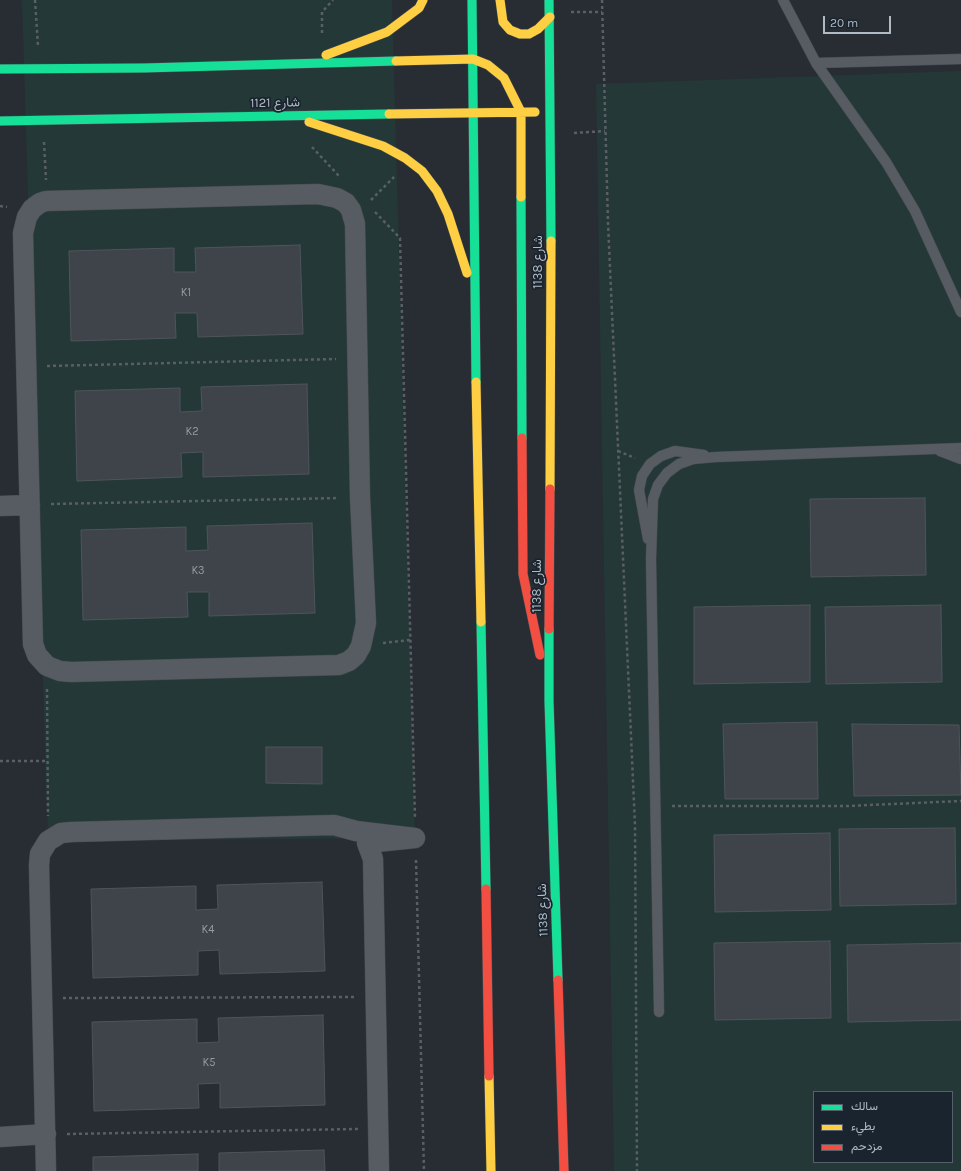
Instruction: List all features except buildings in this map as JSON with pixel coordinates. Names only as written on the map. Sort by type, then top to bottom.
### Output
[{"type":"street","points":[[304,62],[387,32],[419,8],[424,0]]},
{"type":"street","points":[[472,0],[475,304],[491,1171]]},
{"type":"street","points":[[500,0],[503,22],[510,30],[520,34],[529,34],[538,29],[550,14]]},
{"type":"street","name":"شارع 1138","points":[[549,0],[552,112],[549,701],[564,1171]]},
{"type":"street","points":[[4,67],[144,68],[304,62],[473,59],[488,65],[504,78],[515,96],[521,112],[523,574],[549,701]]},
{"type":"street","name":"شارع 1121","points":[[0,121],[286,115],[552,112]]},
{"type":"street","points":[[286,115],[384,146],[422,171],[437,191],[448,214],[458,241],[475,304]]},
{"type":"street","points":[[318,194],[337,198],[346,203],[351,210],[355,224],[358,358],[360,498],[366,622],[361,646],[356,655],[349,661],[339,665],[71,672],[60,671],[47,666],[37,654],[33,644],[23,228],[32,209],[40,203],[46,201],[318,194]]},
{"type":"street","points":[[0,506],[30,505]]},
{"type":"street","points":[[46,1171],[39,865],[40,854],[48,841],[61,833],[70,832],[334,825],[356,832],[415,838]]},
{"type":"street","points":[[379,1171],[373,859],[368,843],[415,838]]},
{"type":"street","points":[[0,1137],[46,1134]]},
{"type":"lane","points":[[783,0],[816,63],[854,114],[894,174],[921,224],[961,312]]},
{"type":"lane","points":[[816,63],[961,59]]},
{"type":"lane","points":[[659,1012],[651,559],[653,499],[658,485],[667,473],[679,464],[693,459],[961,448]]},
{"type":"lane","points":[[933,449],[961,459]]},
{"type":"lane","points":[[651,559],[639,490],[642,476],[650,464],[661,456],[675,451],[716,457]]},
{"type":"path","points":[[35,0],[40,68]]},
{"type":"path","points":[[323,56],[322,12],[333,0]]},
{"type":"path","points":[[602,0],[608,223],[635,825],[637,1171]]},
{"type":"path","points":[[550,14],[602,12]]},
{"type":"path","points":[[43,120],[46,201]]},
{"type":"path","points":[[551,134],[605,131]]},
{"type":"path","points":[[309,143],[340,176]]},
{"type":"path","points":[[367,204],[410,162]]},
{"type":"path","points":[[373,209],[400,238],[424,1171]]},
{"type":"path","points":[[27,366],[358,358]]},
{"type":"path","points":[[30,505],[360,498]]},
{"type":"path","points":[[47,666],[48,841]]},
{"type":"path","points":[[0,761],[48,761]]},
{"type":"path","points":[[656,806],[847,806],[961,801]]},
{"type":"path","points":[[42,998],[376,996]]},
{"type":"path","points":[[46,1134],[378,1129]]},
{"type":"green space","points":[[22,0],[392,0],[415,838],[48,841]]},
{"type":"green space","points":[[961,71],[961,1171],[614,1171],[596,84]]},
{"type":"traffic: fast","points":[[472,0],[476,382]]},
{"type":"traffic: fast","points":[[549,0],[551,241]]},
{"type":"traffic: fast","points":[[0,69],[144,68],[396,61]]},
{"type":"traffic: fast","points":[[0,121],[389,114]]},
{"type":"traffic: fast","points":[[521,197],[522,438]]},
{"type":"traffic: fast","points":[[481,622],[486,889]]},
{"type":"traffic: fast","points":[[549,629],[549,701],[558,980]]},
{"type":"traffic: slow","points":[[326,55],[387,32],[419,8],[423,0]]},
{"type":"traffic: slow","points":[[500,0],[503,22],[510,30],[520,34],[529,34],[538,29],[550,17]]},
{"type":"traffic: slow","points":[[396,61],[473,59],[488,65],[504,78],[521,112],[521,197]]},
{"type":"traffic: slow","points":[[389,114],[535,112]]},
{"type":"traffic: slow","points":[[309,122],[383,146],[405,158],[422,171],[437,191],[448,214],[467,273]]},
{"type":"traffic: slow","points":[[550,489],[551,241]]},
{"type":"traffic: slow","points":[[476,382],[481,622]]},
{"type":"traffic: slow","points":[[489,1076],[491,1171]]},
{"type":"traffic: jam","points":[[522,438],[523,574],[540,655]]},
{"type":"traffic: jam","points":[[549,629],[550,489]]},
{"type":"traffic: jam","points":[[486,889],[489,1076]]},
{"type":"traffic: jam","points":[[558,980],[564,1171]]}]
